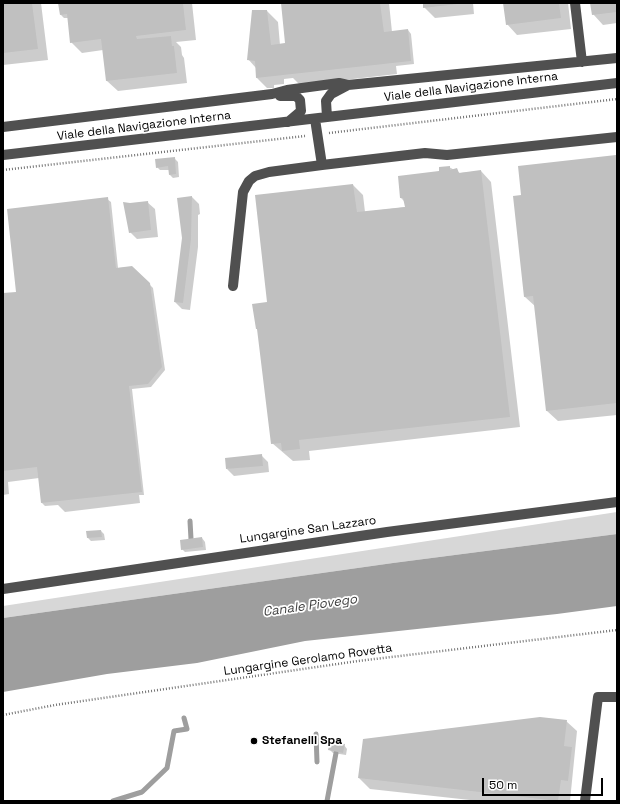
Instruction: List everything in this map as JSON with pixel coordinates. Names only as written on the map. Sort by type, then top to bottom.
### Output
[{"type":"street","points":[[575,3],[582,62]]},
{"type":"street","name":"Viale della Navigazione Interna","points":[[3,127],[272,94],[287,90],[339,83],[348,85],[617,58]]},
{"type":"street","name":"Viale della Navigazione Interna","points":[[3,155],[617,83]]},
{"type":"street","name":"Viale della Navigazione Interna","points":[[327,117],[326,101],[331,94],[348,85]]},
{"type":"street","name":"Viale della Navigazione Interna","points":[[272,94],[296,96],[300,100],[301,111],[288,122]]},
{"type":"street","points":[[315,119],[322,165]]},
{"type":"street","points":[[233,286],[243,192],[249,181],[255,176],[269,172],[425,152],[447,155],[617,137]]},
{"type":"street","name":"Lungargine San Lazzaro","points":[[3,589],[387,532],[617,502]]},
{"type":"street","points":[[585,801],[598,697],[617,697]]},
{"type":"path","name":"Lungargine Gerolamo Rovetta","points":[[3,715],[63,704],[358,661],[617,630]]},
{"type":"shaded area","points":[[617,512],[617,534],[393,563],[3,618],[3,606]]},
{"type":"water","name":"Canale Piovego","points":[[617,534],[617,606],[557,614],[305,641],[197,663],[107,674],[3,692],[3,618],[393,563]]},
{"type":"building","points":[[3,3],[32,3],[38,49],[3,53]]},
{"type":"building","points":[[58,3],[183,3],[186,30],[136,36],[137,39],[171,36],[172,46],[174,46],[177,73],[106,81],[101,39],[70,43],[67,14],[60,15]]},
{"type":"building","points":[[281,3],[380,3],[384,32],[408,29],[411,61],[256,78],[255,61],[247,60],[252,10],[267,10],[271,45],[285,43]]},
{"type":"building","points":[[423,3],[458,3],[458,4],[423,8]]},
{"type":"building","points":[[503,3],[559,3],[561,18],[506,25]]},
{"type":"building","points":[[590,3],[617,3],[617,12],[592,15]]},
{"type":"building","points":[[616,155],[617,403],[546,411],[533,296],[524,297],[513,196],[521,195],[518,166]]},
{"type":"building","points":[[175,157],[176,174],[169,175],[168,166],[156,168],[155,159]]},
{"type":"building","points":[[450,166],[450,170],[457,168],[459,173],[481,170],[510,417],[299,440],[300,449],[282,451],[281,443],[271,444],[257,329],[252,304],[267,302],[255,195],[353,184],[357,212],[405,207],[403,198],[400,198],[398,176],[439,171],[439,167]]},
{"type":"building","points":[[192,196],[191,239],[183,303],[174,302],[182,238],[177,198]]},
{"type":"building","points":[[108,197],[116,268],[132,266],[150,283],[162,367],[148,384],[129,386],[142,492],[41,503],[37,467],[3,471],[3,293],[16,292],[7,209]]},
{"type":"building","points":[[148,201],[151,230],[129,233],[123,202],[130,203]]},
{"type":"building","points":[[262,454],[263,466],[226,469],[225,458]]},
{"type":"building","points":[[101,530],[102,537],[87,538],[86,531]]},
{"type":"building","points":[[202,537],[203,547],[181,550],[180,540]]},
{"type":"building","points":[[540,717],[567,720],[564,746],[572,747],[568,781],[561,780],[558,801],[358,778],[363,739]]},
{"type":"building","points":[[330,742],[345,744],[343,753],[328,750]]},
{"type":"waterway","points":[[190,521],[191,539]]},
{"type":"waterway","points":[[113,801],[142,792],[167,768],[174,731],[187,729],[184,718]]},
{"type":"waterway","points":[[316,734],[317,762]]},
{"type":"waterway","points":[[327,801],[336,753]]},
{"type":"place","name":"Stefanelli Spa","points":[[254,741]]}]
